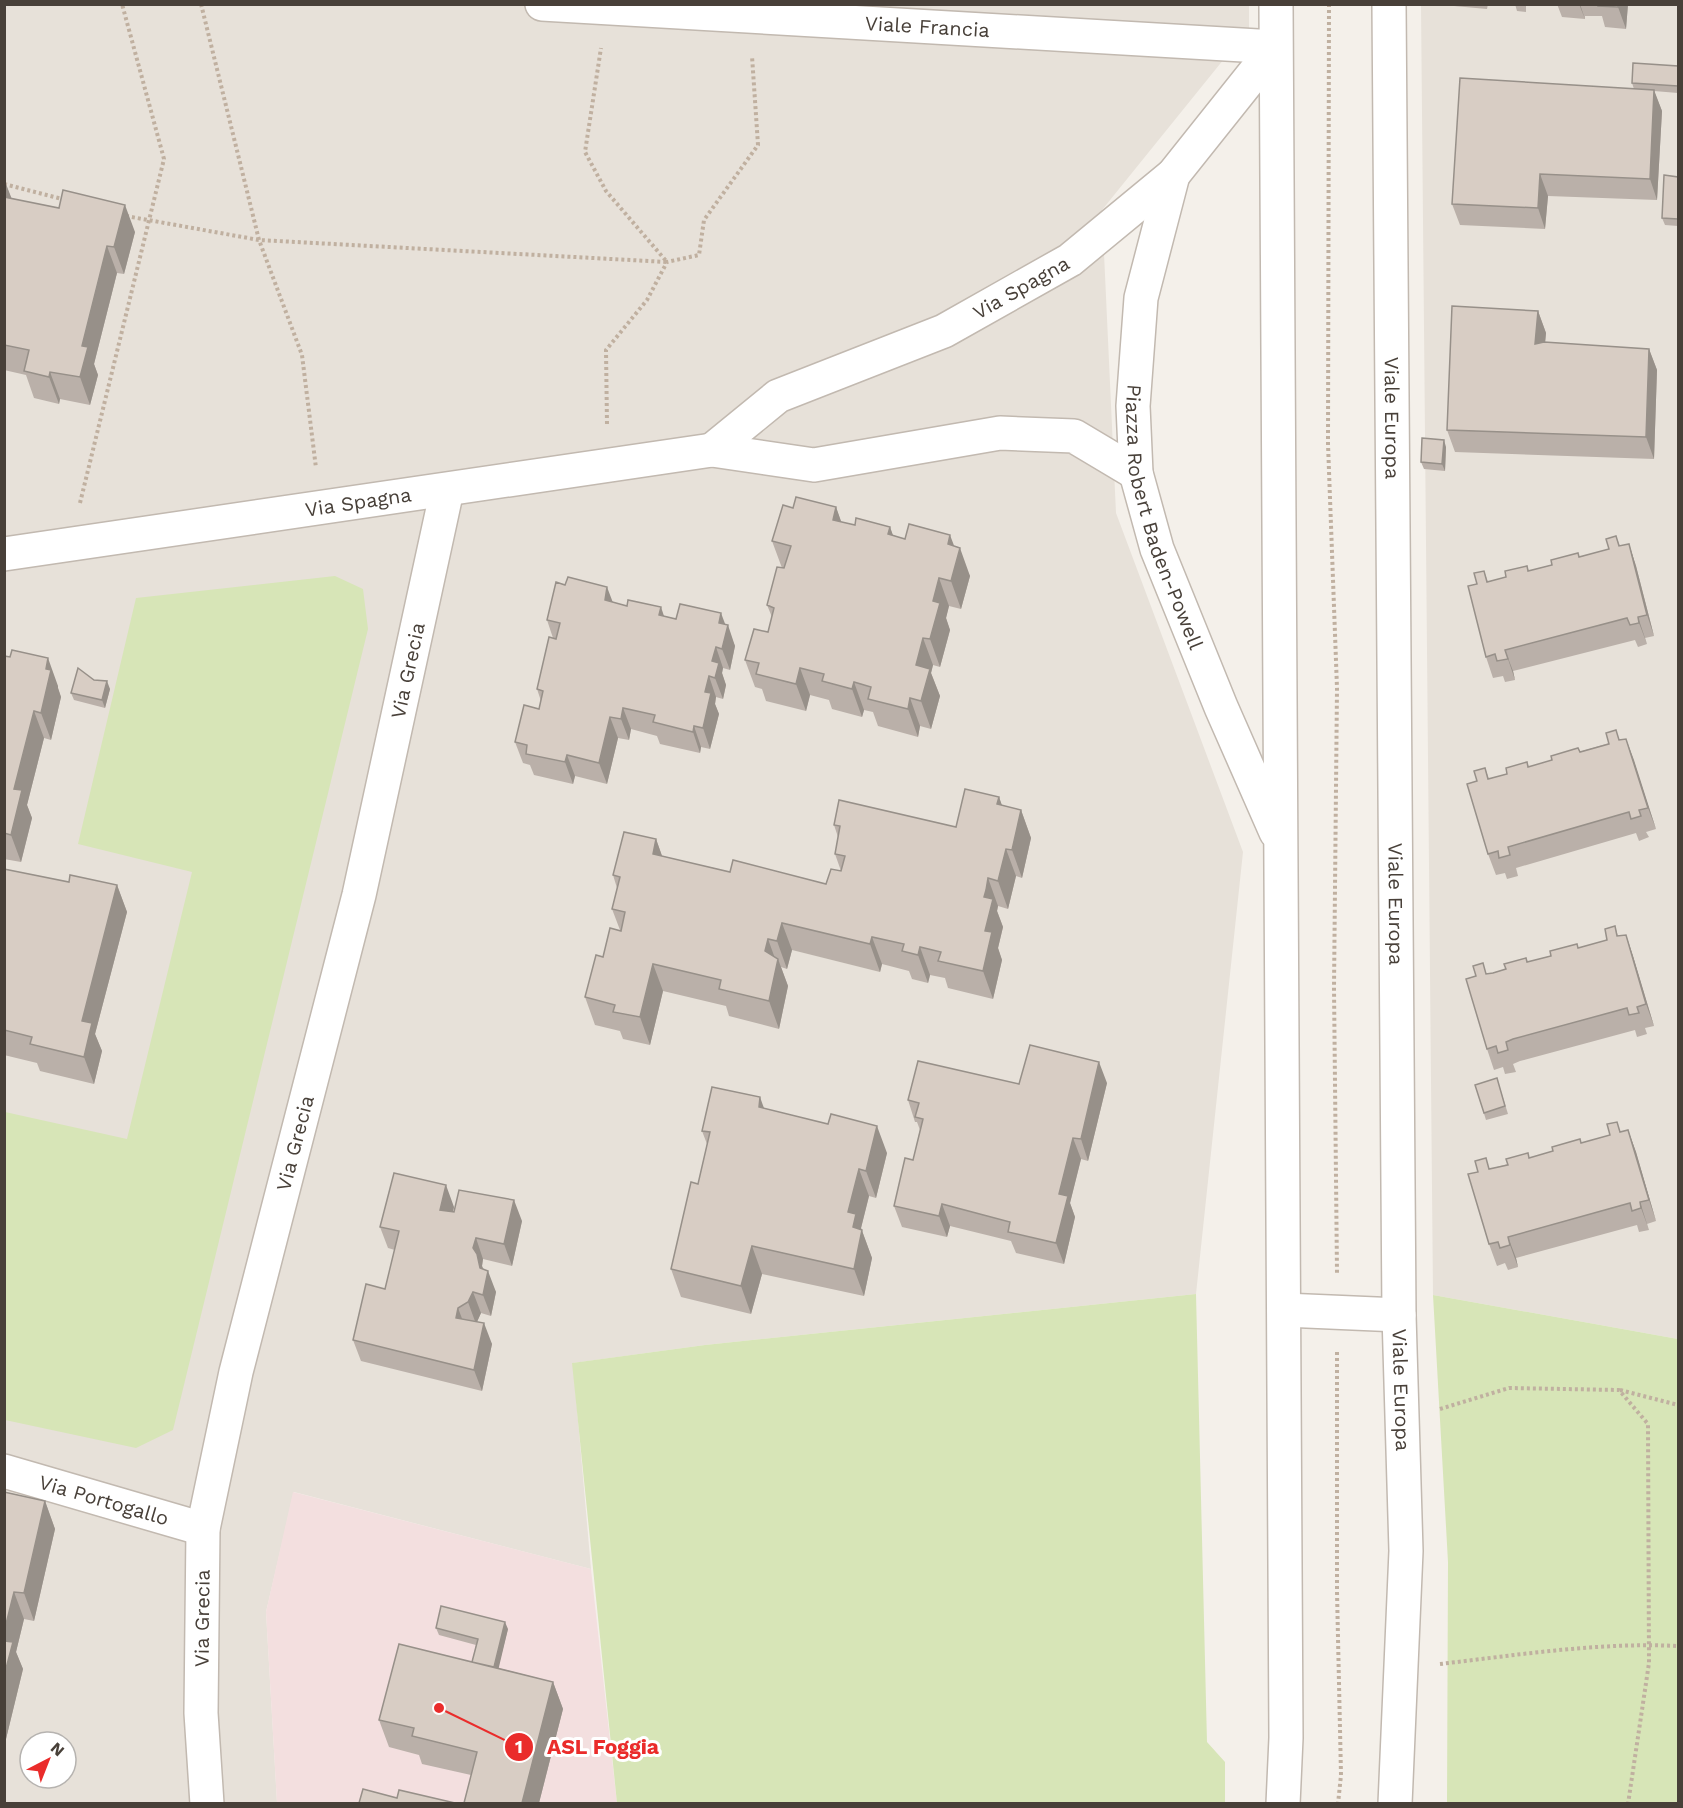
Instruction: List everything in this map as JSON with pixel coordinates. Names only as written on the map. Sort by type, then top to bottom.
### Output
[{"type":"street","name":"Viale Francia","points":[[542,4],[1275,47]]},
{"type":"street","points":[[1276,4],[1286,1738],[1283,1803]]},
{"type":"street","name":"Viale Europa","points":[[1389,4],[1399,1315],[1406,1551],[1395,1803]]},
{"type":"street","name":"Via Spagna","points":[[712,450],[778,396],[944,331],[1070,260],[1173,175],[1275,47]]},
{"type":"street","name":"Piazza Robert Baden-Powell","points":[[1173,175],[1141,298],[1133,406],[1136,473],[1157,549],[1221,707],[1282,845]]},
{"type":"street","name":"Via Spagna","points":[[4,554],[712,450],[814,465],[1000,433],[1074,436],[1136,473]]},
{"type":"street","name":"Via Grecia","points":[[207,1803],[201,1713],[202,1529],[236,1372],[359,895],[447,490]]},
{"type":"street","points":[[1284,1310],[1399,1315]]},
{"type":"street","name":"Via Portogallo","points":[[4,1471],[202,1529]]},
{"type":"path","points":[[70,544],[164,159],[122,4]]},
{"type":"path","points":[[201,4],[259,240],[303,355],[321,509]]},
{"type":"path","points":[[1329,4],[1328,444],[1337,688],[1334,999],[1337,1592],[1341,1775],[1338,1803]]},
{"type":"path","points":[[608,8],[585,152],[606,191],[666,262]]},
{"type":"path","points":[[116,213],[149,222],[259,240],[666,262],[699,255],[704,220],[758,146],[748,16]]},
{"type":"path","points":[[4,183],[71,201]]},
{"type":"path","points":[[618,464],[606,419],[606,350],[647,300],[666,262]]},
{"type":"path","points":[[1402,1421],[1509,1388],[1619,1390],[1678,1405]]},
{"type":"path","points":[[1619,1390],[1648,1424],[1649,1663],[1628,1803]]},
{"type":"path","points":[[1401,1669],[1520,1654],[1649,1645],[1678,1646]]},
{"type":"shaded area","points":[[5,5],[1249,5],[1249,28],[1102,210],[1116,513],[1243,852],[1196,1294],[705,1345],[573,1363],[591,1569],[294,1492],[266,1612],[277,1803],[5,1804]]},
{"type":"shaded area","points":[[1421,5],[1678,5],[1678,1339],[1433,1295]]},
{"type":"shaded area","points":[[293,1492],[591,1569],[617,1803],[277,1803],[266,1612]]},
{"type":"green space","points":[[335,576],[363,589],[368,629],[173,1430],[136,1448],[5,1420],[5,1112],[127,1139],[192,872],[78,844],[136,598]]},
{"type":"green space","points":[[1196,1294],[1207,1742],[1225,1762],[1225,1803],[617,1803],[572,1363],[705,1345]]},
{"type":"green space","points":[[1433,1295],[1678,1339],[1678,1803],[1447,1803],[1448,1562]]},
{"type":"building","points":[[1598,4],[1618,4],[1618,7],[1598,6]]},
{"type":"building","points":[[1633,63],[1678,66],[1678,86],[1632,83]]},
{"type":"building","points":[[1460,78],[1654,90],[1650,179],[1540,174],[1538,208],[1452,204]]},
{"type":"building","points":[[1664,175],[1678,177],[1678,219],[1662,218]]},
{"type":"building","points":[[63,190],[125,205],[114,247],[107,246],[82,346],[88,347],[80,377],[50,372],[49,377],[24,371],[29,350],[4,345],[4,197],[59,208]]},
{"type":"building","points":[[1452,306],[1538,311],[1535,344],[1544,342],[1649,349],[1646,437],[1447,430]]},
{"type":"building","points":[[1422,438],[1444,440],[1442,464],[1421,462]]},
{"type":"building","points":[[796,497],[836,507],[833,520],[855,525],[856,518],[890,527],[888,534],[905,539],[909,524],[950,535],[948,544],[960,548],[951,581],[939,578],[933,601],[940,603],[930,639],[923,638],[916,665],[930,669],[921,701],[910,698],[908,709],[868,699],[871,687],[854,682],[852,689],[822,681],[824,674],[800,668],[796,684],[756,674],[759,663],[745,660],[754,629],[768,632],[774,608],[767,605],[777,567],[784,568],[791,546],[772,541],[783,505],[793,508]]},
{"type":"building","points":[[1616,536],[1619,546],[1629,544],[1647,615],[1638,617],[1639,623],[1630,625],[1627,618],[1505,650],[1508,659],[1497,661],[1495,654],[1486,657],[1468,586],[1477,584],[1474,573],[1484,571],[1487,582],[1506,577],[1505,571],[1527,566],[1528,571],[1552,565],[1551,560],[1578,553],[1579,557],[1609,549],[1606,539]]},
{"type":"building","points":[[568,577],[607,587],[605,600],[627,606],[628,600],[661,607],[659,615],[676,619],[680,604],[721,613],[719,623],[728,625],[722,649],[716,647],[712,661],[719,663],[715,678],[709,676],[705,692],[711,693],[703,728],[694,726],[693,732],[653,722],[655,715],[623,708],[621,719],[610,717],[599,763],[567,755],[565,762],[526,754],[527,745],[515,742],[524,705],[539,709],[543,691],[537,689],[549,637],[556,639],[560,623],[547,620],[556,582],[565,585]]},
{"type":"building","points":[[12,650],[48,658],[46,669],[51,670],[41,713],[34,711],[14,789],[22,790],[11,835],[4,833],[4,656],[10,657]]},
{"type":"building","points":[[78,668],[94,680],[107,681],[102,700],[71,693]]},
{"type":"building","points":[[1616,730],[1619,740],[1626,739],[1648,808],[1639,810],[1641,816],[1631,819],[1629,812],[1508,847],[1510,855],[1499,858],[1498,851],[1488,854],[1467,784],[1477,781],[1474,771],[1485,768],[1488,779],[1507,774],[1506,768],[1527,762],[1528,767],[1552,760],[1551,756],[1578,748],[1580,752],[1609,744],[1606,733]]},
{"type":"building","points":[[965,789],[999,797],[997,804],[1021,810],[1012,850],[1006,849],[998,881],[988,878],[984,897],[993,899],[985,931],[992,932],[983,971],[938,961],[941,952],[920,947],[918,955],[902,951],[904,944],[872,937],[870,944],[782,923],[777,941],[768,939],[765,951],[778,959],[769,1001],[719,989],[721,980],[653,964],[640,1017],[613,1012],[615,1005],[585,997],[596,955],[603,957],[610,928],[621,931],[625,912],[612,909],[620,877],[613,875],[624,832],[656,839],[653,854],[730,872],[733,860],[826,884],[831,869],[841,871],[845,856],[835,854],[840,826],[834,825],[839,800],[956,827]]},
{"type":"building","points":[[4,869],[69,882],[70,875],[117,885],[82,1021],[92,1023],[84,1057],[30,1044],[32,1037],[4,1030]]},
{"type":"building","points":[[1615,926],[1617,936],[1626,935],[1646,1004],[1637,1007],[1639,1013],[1629,1015],[1627,1008],[1513,1039],[1506,1042],[1508,1050],[1498,1053],[1496,1046],[1487,1049],[1466,979],[1476,976],[1473,966],[1483,963],[1486,974],[1493,973],[1506,969],[1504,964],[1526,958],[1527,962],[1551,956],[1550,951],[1577,944],[1578,948],[1607,940],[1605,929]]},
{"type":"building","points":[[1030,1045],[1099,1062],[1081,1139],[1073,1138],[1059,1194],[1068,1196],[1056,1243],[1008,1232],[1010,1222],[942,1204],[939,1216],[894,1206],[905,1158],[913,1160],[923,1119],[915,1117],[919,1103],[908,1100],[918,1061],[1019,1084]]},
{"type":"building","points":[[1497,1078],[1505,1106],[1484,1113],[1475,1085]]},
{"type":"building","points":[[712,1087],[760,1097],[759,1107],[828,1124],[831,1114],[877,1126],[866,1171],[859,1169],[848,1212],[856,1214],[853,1227],[862,1230],[854,1269],[752,1246],[741,1286],[671,1269],[691,1182],[698,1184],[710,1132],[702,1131]]},
{"type":"building","points":[[1617,1122],[1620,1132],[1628,1130],[1649,1200],[1640,1202],[1641,1208],[1632,1211],[1630,1203],[1508,1237],[1510,1245],[1500,1248],[1498,1242],[1489,1244],[1468,1174],[1478,1172],[1475,1161],[1486,1158],[1489,1169],[1508,1165],[1506,1159],[1528,1153],[1529,1158],[1553,1151],[1552,1147],[1580,1139],[1581,1143],[1610,1135],[1607,1124]]},
{"type":"building","points":[[394,1173],[446,1185],[440,1210],[454,1212],[459,1190],[514,1200],[504,1244],[476,1238],[473,1248],[480,1268],[488,1271],[483,1295],[473,1292],[468,1302],[458,1308],[456,1318],[484,1323],[474,1370],[353,1340],[366,1284],[385,1289],[399,1231],[380,1227]]},
{"type":"building","points":[[4,1492],[45,1501],[24,1593],[14,1592],[4,1632]]},
{"type":"building","points":[[441,1606],[505,1622],[494,1667],[472,1662],[478,1639],[436,1628]]},
{"type":"building","points":[[4,1641],[13,1642],[4,1676]]},
{"type":"building","points":[[399,1644],[553,1682],[522,1803],[464,1803],[477,1752],[412,1736],[414,1728],[379,1720]]},
{"type":"building","points":[[363,1789],[397,1798],[399,1790],[455,1803],[359,1803]]},
{"type":"place","name":"ASL Foggia","points":[[439,1708]]}]
